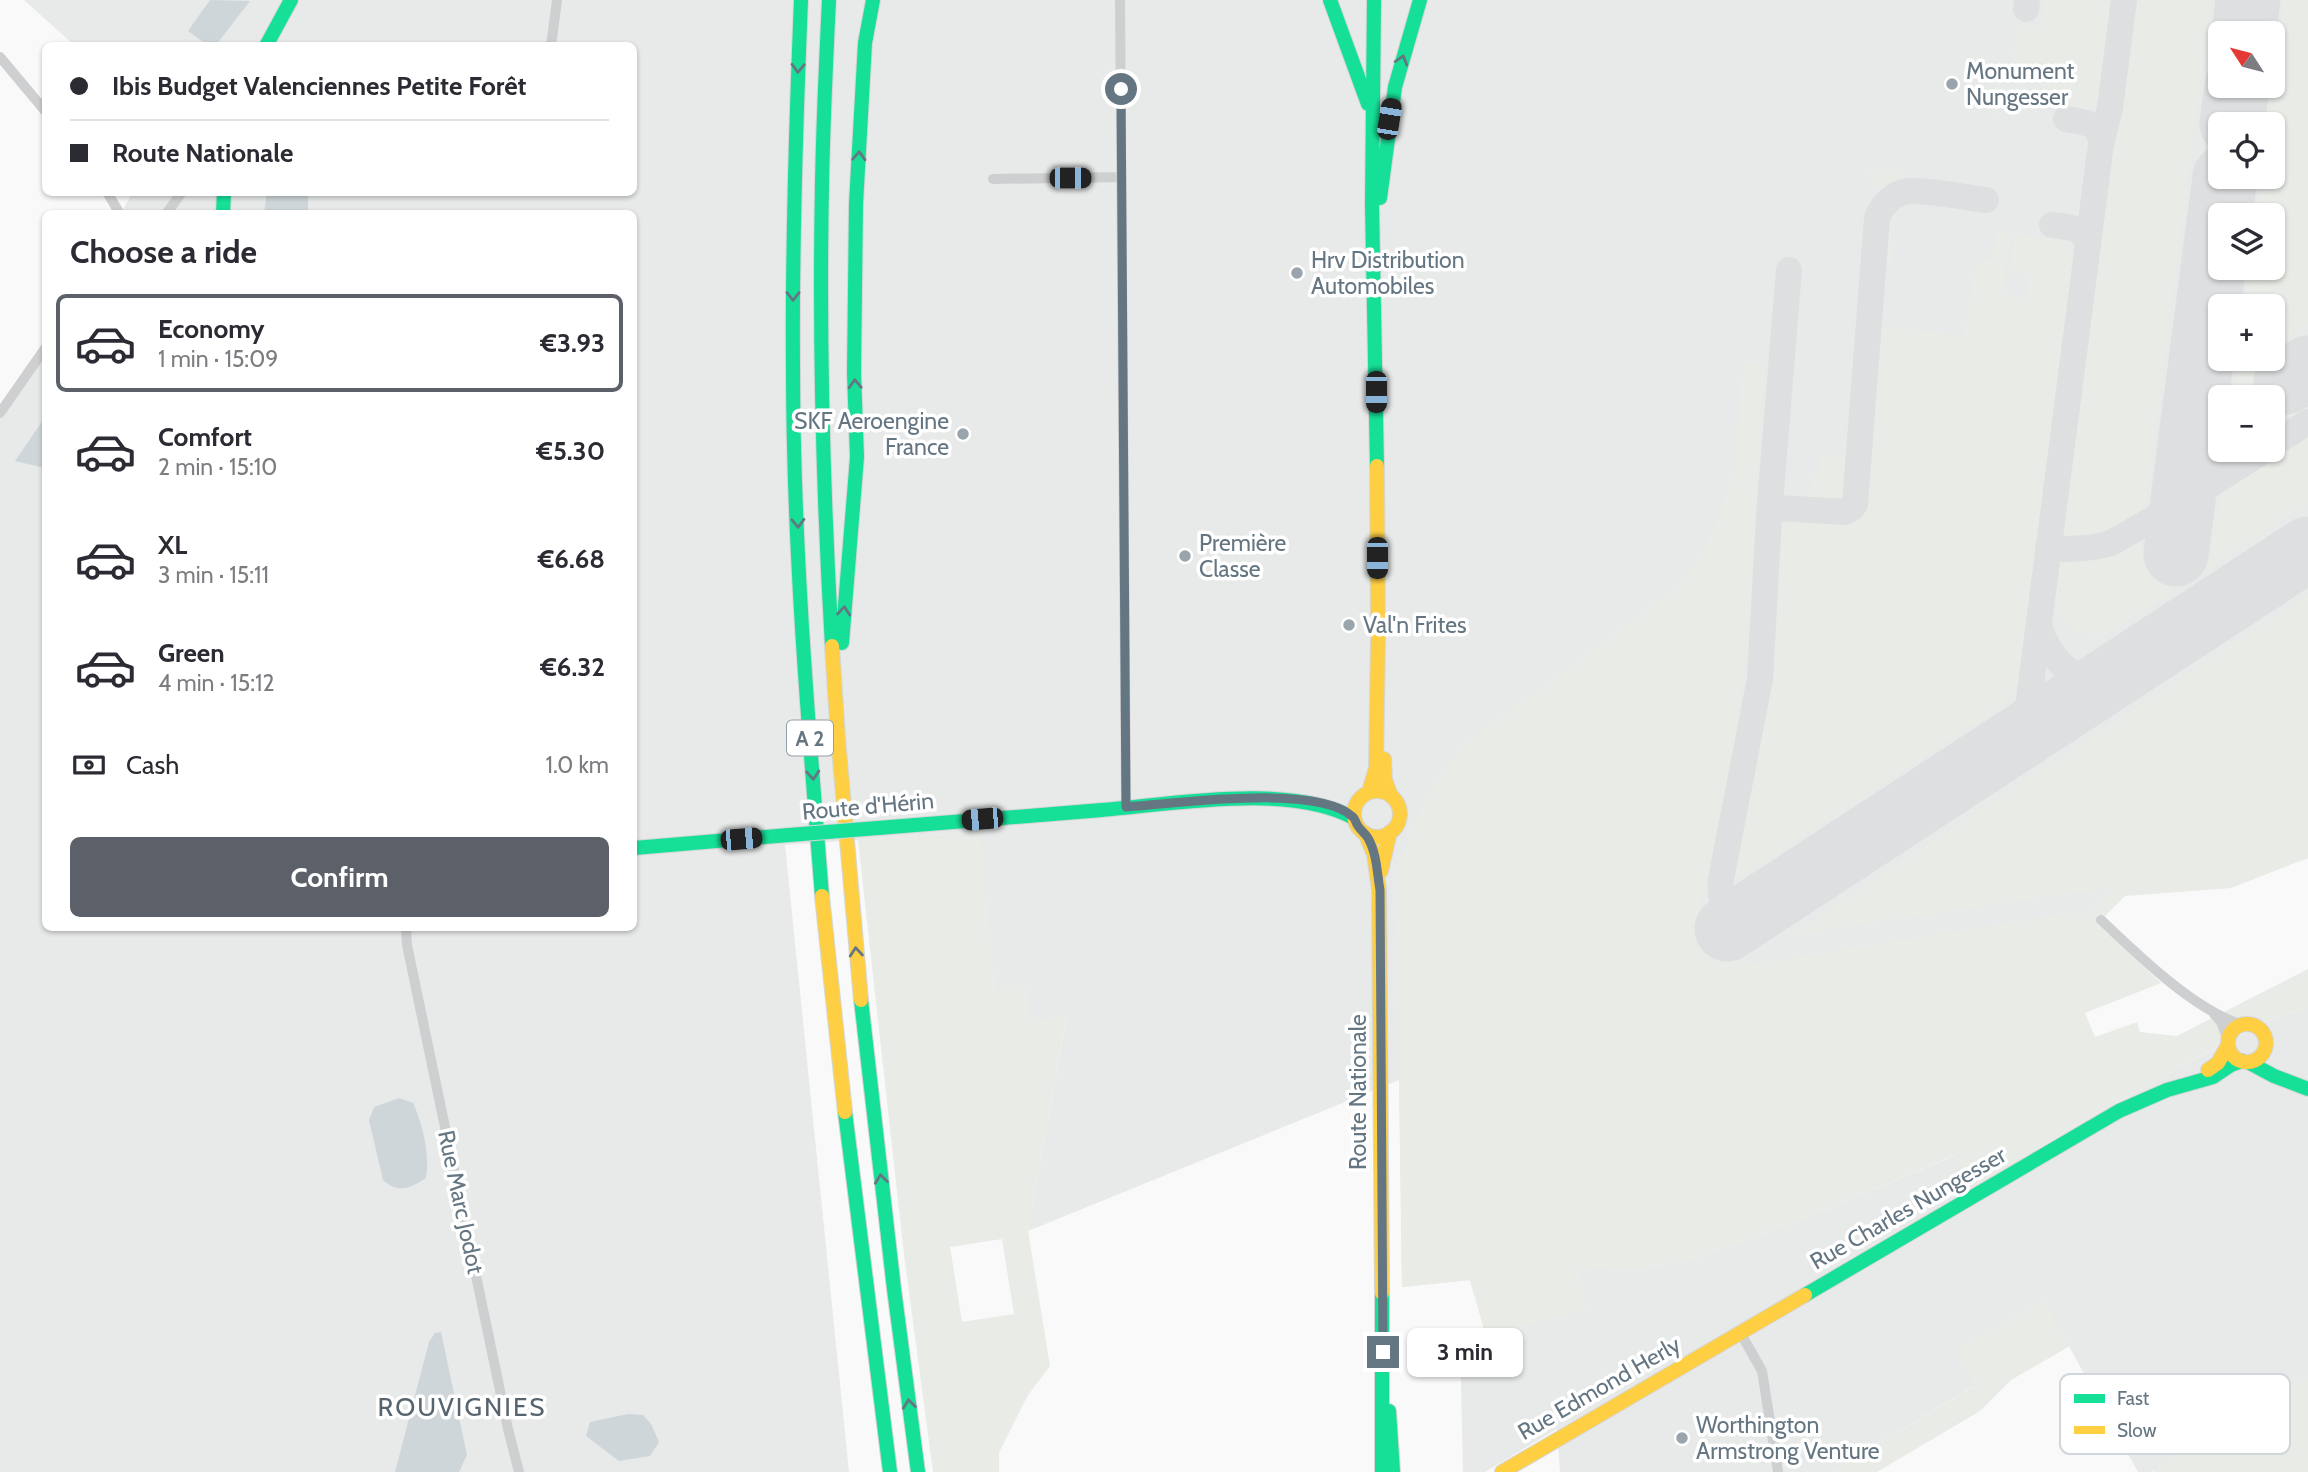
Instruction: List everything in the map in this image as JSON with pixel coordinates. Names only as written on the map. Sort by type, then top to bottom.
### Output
[{"type":"main road","points":[[268,42],[291,0]]},
{"type":"main road","name":"A 2","points":[[802,0],[796,131],[793,317],[804,638],[816,817],[838,1048],[890,1472]]},
{"type":"main road","name":"A 2","points":[[829,0],[822,184],[821,340],[826,531],[839,752],[868,1070],[918,1472]]},
{"type":"main road","points":[[839,752],[841,653],[857,457],[854,373],[856,204],[865,43],[873,0]]},
{"type":"main road","points":[[1330,0],[1360,78],[1372,118]]},
{"type":"main road","points":[[1374,0],[1372,204],[1376,337],[1376,772],[1354,809],[1354,818],[1365,833],[1378,836],[1390,832]]},
{"type":"main road","points":[[1376,337],[1383,0]]},
{"type":"main road","points":[[1380,200],[1398,70],[1420,0]]},
{"type":"main road","points":[[1378,639],[1384,723],[1384,776],[1399,812],[1398,822],[1390,832],[1383,853],[1380,890]]},
{"type":"main road","name":"Route d'Hérin","points":[[1232,799],[1276,789],[1304,791],[1344,800],[1364,795]]},
{"type":"main road","points":[[1364,795],[1380,791],[1391,796]]},
{"type":"main road","name":"Route d'Hérin","points":[[637,848],[1232,799],[1308,801],[1337,809],[1354,818]]},
{"type":"main road","name":"Route Nationale","points":[[1365,833],[1374,854],[1380,890],[1382,1472]]},
{"type":"main road","points":[[2245,1062],[2257,1059],[2263,1052],[2265,1041],[2262,1033],[2253,1026],[2243,1025],[2233,1030],[2228,1042],[2231,1054],[2245,1062],[2274,1076],[2308,1089]]},
{"type":"main road","name":"Rue Charles Nungesser","points":[[1720,1344],[2156,1087],[2211,1069],[2221,1060],[2228,1042]]},
{"type":"main road","points":[[2263,1052],[2276,1068],[2308,1080]]},
{"type":"main road","name":"Rue Charles Nungesser","points":[[2119,1111],[2167,1090],[2213,1077],[2231,1065],[2245,1062]]},
{"type":"main road","name":"Rue Edmond Herly","points":[[1502,1472],[1720,1344]]},
{"type":"main road","name":"Route Nationale","points":[[1383,1352],[1393,1472]]},
{"type":"street","points":[[552,42],[557,0]]},
{"type":"street","points":[[1121,0],[1126,807]]},
{"type":"street","points":[[0,57],[42,107]]},
{"type":"street","points":[[993,178],[1121,177]]},
{"type":"street","points":[[0,412],[42,353]]},
{"type":"street","points":[[2101,920],[2158,972],[2213,1012],[2243,1025]]},
{"type":"street","name":"Rue Marc Jodot","points":[[401,931],[407,945]]},
{"type":"street","name":"Rue Marc Jodot","points":[[406,931],[407,945],[521,1472]]},
{"type":"street","points":[[2213,1012],[2221,1022],[2228,1042]]},
{"type":"street","points":[[1740,1332],[1762,1371],[1778,1472]]},
{"type":"shaded area","points":[[24,0],[2308,0],[2308,838],[2116,886],[2088,916],[2161,983],[2085,1012],[1637,1270],[1695,1258],[1796,1222],[1956,1155],[1974,1187],[2119,1101],[2264,1022],[2308,1007],[2308,1379],[2290,1390],[2290,1374],[2084,1374],[2043,1299],[1975,1385],[1831,1472],[1560,1472],[1557,1429],[1485,1472],[1463,1472],[1460,1342],[1486,1335],[1470,1280],[1402,1287],[1399,1080],[1028,1231],[1067,1015],[1029,1024],[995,993],[979,832],[785,845],[849,1472],[0,1472],[0,418],[42,346],[42,931],[637,931],[637,210],[123,210],[131,196],[637,196],[637,42],[71,42]]},
{"type":"shaded area","points":[[210,0],[250,1],[218,42],[203,42],[188,31]]},
{"type":"shaded area","points":[[2045,0],[2118,0],[2105,92],[2086,109],[2060,104],[2045,83],[2004,78],[2001,80],[1996,118],[1991,118],[1996,83],[2012,64],[2018,23],[2041,26]]},
{"type":"shaded area","points":[[2131,0],[2211,0],[2144,519],[2102,540],[2062,543]]},
{"type":"shaded area","points":[[2284,0],[2308,0],[2308,325],[2285,340],[2285,294],[2247,294],[2248,280],[2285,280],[2285,203],[2258,203],[2260,189],[2285,189],[2285,112],[2270,112],[2271,98],[2286,98],[2286,21],[2281,21]]},
{"type":"shaded area","points":[[1876,167],[1894,171],[1899,169],[1902,184],[1887,193],[1878,190],[1867,173]]},
{"type":"shaded area","points":[[267,196],[308,196],[308,210],[264,210]]},
{"type":"shaded area","points":[[1897,201],[1890,244],[1893,247],[1890,268],[1878,268],[1882,217]]},
{"type":"shaded area","points":[[1997,232],[2011,233],[2002,294],[2027,300],[2030,274],[2010,271],[2015,234],[2059,239],[2071,251],[2074,264],[2019,684],[2005,704],[1727,886],[1765,680],[1776,523],[1782,514],[1787,512],[1846,516],[1858,509],[1874,325],[1964,336],[1973,276],[1984,259],[1992,260]]},
{"type":"shaded area","points":[[1743,365],[1764,366],[1750,622],[1737,731],[1706,892],[1699,899],[1741,966],[2075,912],[2087,916],[2115,887],[1790,935],[2308,595],[2308,858],[2231,888],[2125,896],[2097,924],[2161,983],[2085,1013],[2095,1037],[2137,1022],[2140,1032],[2177,1036],[2308,969],[2308,1007],[2263,1022],[2119,1101],[1974,1187],[1955,1155],[1796,1222],[1695,1258],[1637,1270],[1578,1269],[1588,1309],[1486,1336],[1470,1280],[1402,1287],[1398,865],[1426,797],[1462,746],[1674,590],[1704,552],[1734,475]]},
{"type":"shaded area","points":[[2236,371],[2280,371],[2308,415],[2285,429],[2285,385],[2235,385]]},
{"type":"shaded area","points":[[42,421],[42,467],[15,461]]},
{"type":"shaded area","points":[[2308,429],[2308,503],[2109,633],[2084,633],[2063,620],[2054,599],[2059,559],[2062,556],[2108,551],[2143,534],[2141,550],[2210,560],[2222,485],[2257,462],[2285,462],[2285,444]]},
{"type":"shaded area","points":[[1820,454],[1854,456],[1851,490],[1836,506],[1809,504],[1811,476],[1819,476]]},
{"type":"shaded area","points":[[980,832],[995,992],[1026,982],[1029,1024],[1067,1014],[1028,1231],[1050,1366],[1028,1395],[999,1453],[999,1472],[933,1472],[904,1254],[858,840]],"holes":[[[1002,1239],[1014,1314],[962,1322],[950,1247]]]},
{"type":"shaded area","points":[[399,1098],[413,1103],[423,1130],[427,1159],[426,1178],[404,1188],[394,1187],[383,1180],[369,1120],[374,1107]]},
{"type":"shaded area","points":[[2043,1299],[2070,1346],[2011,1380],[1980,1411],[1877,1472],[1831,1472],[1974,1386],[1956,1351]]},
{"type":"shaded area","points":[[441,1332],[467,1455],[459,1472],[395,1472],[429,1342],[435,1333]]},
{"type":"shaded area","points":[[2308,1379],[2308,1472],[2154,1472],[2153,1470],[2180,1454],[2290,1454],[2290,1390]]},
{"type":"shaded area","points":[[628,1414],[643,1415],[651,1424],[659,1442],[650,1456],[619,1461],[586,1436],[590,1422]]},
{"type":"shaded area","points":[[2128,1454],[2181,1454],[2151,1472],[2138,1472]]},
{"type":"taxiway","points":[[2026,9],[2027,0]]},
{"type":"taxiway","points":[[2008,744],[2020,731],[2027,715],[2101,144],[2110,108],[2124,0]]},
{"type":"taxiway","points":[[2066,119],[2090,124],[2098,131],[2101,144]]},
{"type":"taxiway","points":[[1762,906],[1744,910],[1730,908],[1722,898],[1721,879],[1760,679],[1769,516],[1778,508],[1845,512],[1855,504],[1877,218],[1882,209],[1895,196],[1911,191],[1986,200]]},
{"type":"taxiway","points":[[2052,225],[2080,232],[2088,246]]},
{"type":"taxiway","points":[[1769,516],[1789,270]]},
{"type":"taxiway","points":[[2285,436],[2308,422]]},
{"type":"taxiway","points":[[2048,548],[2096,547],[2111,543],[2246,462]]},
{"type":"taxiway","points":[[2039,626],[2060,663],[2077,675],[2102,677],[2122,671]]},
{"type":"runway","points":[[2245,21],[2248,0]]},
{"type":"runway","points":[[2234,112],[2235,98]]},
{"type":"runway","points":[[2176,554],[2223,189]]},
{"type":"runway","points":[[2286,382],[2308,368]]},
{"type":"runway","points":[[1727,929],[2308,549]]},
{"type":"traffic: fast","points":[[268,42],[291,0]]},
{"type":"traffic: fast","points":[[801,0],[794,229],[794,432],[802,631],[822,896]]},
{"type":"traffic: fast","points":[[829,0],[822,162],[821,358],[832,646]]},
{"type":"traffic: fast","points":[[842,643],[857,457],[854,373],[856,204],[865,43],[873,0]]},
{"type":"traffic: fast","points":[[1330,0],[1368,104]]},
{"type":"traffic: fast","points":[[1374,0],[1372,204],[1377,466]]},
{"type":"traffic: fast","points":[[1380,198],[1395,87],[1420,0]]},
{"type":"traffic: fast","points":[[223,210],[224,196]]},
{"type":"traffic: fast","points":[[878,828],[1231,799],[1297,801],[1328,807],[1354,818]]},
{"type":"traffic: fast","points":[[789,835],[878,828]]},
{"type":"traffic: fast","points":[[637,848],[789,835]]},
{"type":"traffic: fast","points":[[861,1000],[918,1472]]},
{"type":"traffic: fast","points":[[1805,1295],[2119,1111],[2167,1090],[2213,1077],[2242,1061]]},
{"type":"traffic: fast","points":[[2248,1062],[2308,1089]]},
{"type":"traffic: fast","points":[[845,1112],[890,1472]]},
{"type":"traffic: fast","points":[[1382,1293],[1382,1472]]},
{"type":"traffic: fast","points":[[1389,1411],[1393,1472]]},
{"type":"traffic: slow","points":[[1369,792],[1376,768],[1377,466]]},
{"type":"traffic: slow","points":[[832,646],[861,1000]]},
{"type":"traffic: slow","points":[[1384,759],[1385,780],[1391,796]]},
{"type":"traffic: slow","points":[[1377,791],[1393,798],[1400,814],[1393,830],[1377,837],[1361,830],[1354,814],[1361,798],[1377,791]]},
{"type":"traffic: slow","points":[[1381,871],[1390,832]]},
{"type":"traffic: slow","points":[[1365,833],[1374,854],[1379,890],[1382,1293]]},
{"type":"traffic: slow","points":[[822,896],[845,1112]]},
{"type":"traffic: slow","points":[[2247,1024],[2260,1030],[2266,1043],[2260,1056],[2247,1062],[2234,1056],[2228,1043],[2234,1030],[2247,1024]]},
{"type":"traffic: slow","points":[[2208,1070],[2218,1063],[2228,1045]]},
{"type":"traffic: slow","points":[[1502,1472],[1805,1295]]},
{"type":"place","name":"Monument Nungesser","points":[[1952,84]]},
{"type":"place","name":"Hrv Distribution Automobiles","points":[[1297,273]]},
{"type":"place","name":"SKF Aeroengine France","points":[[963,434]]},
{"type":"place","name":"Première Classe","points":[[1185,556]]},
{"type":"place","name":"Val'n Frites","points":[[1349,625]]},
{"type":"place","name":"Worthington Armstrong Venture","points":[[1682,1438]]},
{"type":"district","name":"ROUVIGNIES","points":[[462,1407]]},
{"type":"route","points":[[1121,89],[1126,807],[1232,799],[1300,800],[1323,804],[1346,813],[1354,818],[1369,839],[1380,890],[1383,1352]]}]
